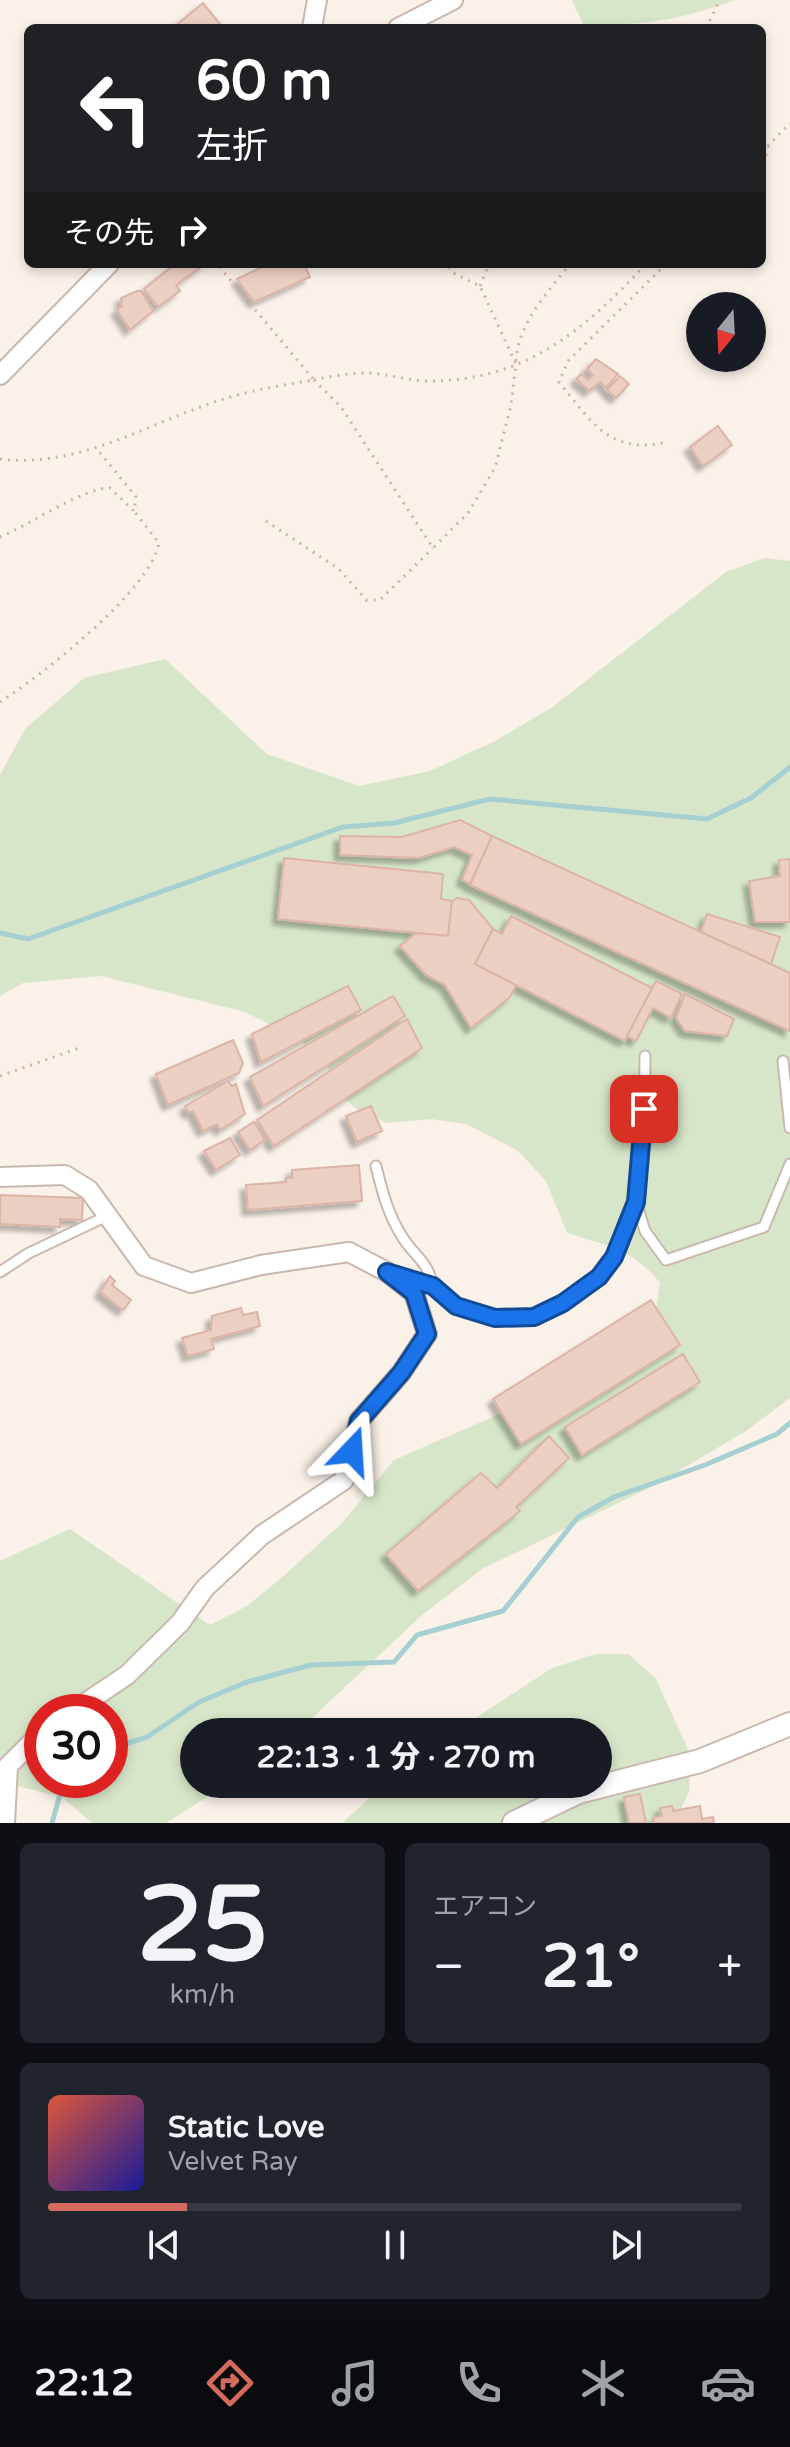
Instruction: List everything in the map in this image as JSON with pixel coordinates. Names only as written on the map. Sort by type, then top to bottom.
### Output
[{"type":"street","points":[[313,24],[317,0]]},
{"type":"street","points":[[406,24],[453,0]]},
{"type":"street","points":[[0,375],[105,268]]},
{"type":"street","points":[[0,1177],[65,1175],[89,1190],[144,1266],[191,1283],[261,1265],[349,1252],[387,1272],[414,1293],[427,1334],[401,1373],[359,1421],[344,1480],[262,1535],[205,1588],[180,1623],[127,1675],[99,1694]]},
{"type":"street","points":[[514,1823],[578,1792],[700,1761],[790,1724]]},
{"type":"street","points":[[5,1823],[8,1766],[24,1750]]},
{"type":"lane","points":[[387,1272],[433,1286],[456,1306],[495,1318],[534,1317],[563,1303],[599,1277],[614,1257],[636,1202],[644,1135],[645,1056]]},
{"type":"lane","points":[[783,1061],[790,1128]]},
{"type":"lane","points":[[636,1202],[645,1231],[666,1260],[764,1227],[790,1164]]},
{"type":"lane","points":[[376,1166],[386,1205],[404,1239],[428,1265],[433,1286]]},
{"type":"lane","points":[[0,1272],[29,1253],[109,1215]]},
{"type":"path","points":[[708,24],[720,0]]},
{"type":"path","points":[[766,155],[768,147],[790,123]]},
{"type":"path","points":[[220,268],[314,380],[341,407],[433,548]]},
{"type":"path","points":[[450,268],[455,274],[480,286],[516,364]]},
{"type":"path","points":[[480,286],[487,268]]},
{"type":"path","points":[[266,521],[339,569],[366,600],[380,600],[468,513],[495,468],[511,405],[517,344],[539,303],[567,268]]},
{"type":"path","points":[[0,459],[27,462],[97,449],[206,405],[261,389],[370,373],[431,381],[469,379],[534,359],[603,309],[642,268]]},
{"type":"path","points":[[662,268],[568,361],[559,382],[582,410],[616,441],[640,448],[668,442]]},
{"type":"path","points":[[97,449],[136,497],[134,511]]},
{"type":"path","points":[[0,537],[34,523],[94,487],[110,488],[134,511],[159,543],[157,558],[129,595],[35,680],[0,702]]},
{"type":"path","points":[[0,1076],[82,1047]]},
{"type":"green space","points":[[572,0],[734,0],[696,13],[641,23],[583,24]]},
{"type":"green space","points":[[765,558],[790,561],[790,1398],[746,1431],[653,1486],[482,1569],[421,1616],[312,1718],[180,1718],[180,1798],[206,1798],[166,1823],[92,1823],[63,1798],[128,1798],[128,1694],[24,1694],[24,1788],[0,1782],[0,1561],[70,1529],[210,1625],[247,1606],[279,1580],[341,1524],[394,1460],[529,1401],[656,1308],[660,1283],[630,1256],[567,1233],[546,1181],[518,1151],[466,1124],[431,1119],[387,1123],[359,1111],[343,1097],[328,1067],[299,1039],[245,1012],[101,976],[23,983],[0,996],[0,775],[25,729],[84,678],[165,659],[267,754],[359,786],[430,771],[495,741],[551,708],[726,572]]},
{"type":"green space","points":[[596,1654],[628,1654],[656,1679],[691,1756],[689,1792],[678,1815],[665,1823],[342,1823],[370,1798],[612,1798],[612,1718],[475,1718],[552,1668]]},
{"type":"building","points":[[203,3],[220,24],[178,24]]},
{"type":"building","points":[[170,268],[199,268],[176,285],[180,291],[158,307],[144,289]]},
{"type":"building","points":[[260,268],[306,268],[310,277],[254,302],[237,279]]},
{"type":"building","points":[[141,291],[153,311],[130,330],[117,310],[122,306],[121,298]]},
{"type":"building","points":[[596,359],[618,374],[606,388],[600,382],[589,391],[576,379],[581,374],[588,380],[593,375],[587,369]]},
{"type":"building","points":[[620,376],[629,384],[616,398],[607,390]]},
{"type":"building","points":[[718,426],[732,445],[703,466],[690,447]]},
{"type":"building","points":[[460,820],[492,836],[470,884],[462,880],[472,855],[454,847],[419,858],[340,855],[340,836],[402,837]]},
{"type":"building","points":[[492,836],[790,973],[790,1031],[470,885]]},
{"type":"building","points":[[284,858],[443,874],[441,899],[452,901],[448,936],[278,919]]},
{"type":"building","points":[[790,859],[790,922],[755,922],[749,881],[780,876],[779,860]]},
{"type":"building","points":[[457,898],[469,900],[493,929],[475,964],[516,985],[510,997],[471,1028],[445,985],[426,975],[400,946],[416,933],[448,936],[452,901]]},
{"type":"building","points":[[707,914],[780,937],[771,964],[701,932]]},
{"type":"building","points":[[511,916],[652,988],[625,1041],[475,964],[493,929],[502,934]]},
{"type":"building","points":[[656,981],[682,994],[671,1018],[653,1008],[636,1041],[627,1036]]},
{"type":"building","points":[[348,986],[361,1010],[261,1062],[252,1034]]},
{"type":"building","points":[[685,994],[734,1019],[727,1036],[685,1031],[676,1018]]},
{"type":"building","points":[[393,996],[405,1016],[263,1106],[250,1077]]},
{"type":"building","points":[[407,1019],[422,1048],[274,1146],[257,1120]]},
{"type":"building","points":[[233,1040],[243,1063],[239,1073],[168,1105],[156,1074]]},
{"type":"building","points":[[228,1081],[232,1086],[236,1084],[245,1114],[220,1130],[217,1124],[203,1131],[193,1111],[189,1113],[185,1106]]},
{"type":"building","points":[[371,1106],[382,1131],[357,1142],[346,1116]]},
{"type":"building","points":[[254,1122],[265,1140],[250,1150],[238,1132]]},
{"type":"building","points":[[230,1138],[240,1155],[216,1170],[204,1151]]},
{"type":"building","points":[[359,1165],[362,1201],[248,1210],[246,1185],[286,1182],[286,1178],[292,1178],[292,1170]]},
{"type":"building","points":[[0,1195],[83,1198],[82,1220],[60,1219],[60,1227],[0,1224]]},
{"type":"building","points":[[110,1276],[115,1281],[112,1285],[131,1300],[123,1310],[100,1292]]},
{"type":"building","points":[[651,1300],[680,1345],[521,1444],[493,1399]]},
{"type":"building","points":[[241,1308],[243,1315],[257,1312],[260,1326],[211,1339],[214,1349],[188,1356],[182,1338],[211,1330],[212,1316]]},
{"type":"building","points":[[683,1354],[700,1382],[582,1455],[565,1427]]},
{"type":"building","points":[[549,1436],[569,1458],[516,1507],[520,1511],[418,1591],[386,1554],[481,1473],[497,1488]]},
{"type":"building","points":[[640,1794],[646,1823],[629,1823],[624,1797]]},
{"type":"building","points":[[672,1806],[673,1811],[700,1806],[702,1819],[713,1817],[714,1823],[654,1823],[653,1818],[662,1816],[660,1808]]},
{"type":"waterway","points":[[0,933],[28,939],[343,827],[394,823],[490,799],[707,819],[751,798],[790,767]]},
{"type":"waterway","points":[[128,1743],[147,1737],[199,1702],[247,1682],[311,1665],[394,1662],[417,1635],[503,1611],[578,1517],[614,1497],[705,1465],[777,1434],[790,1423]]},
{"type":"waterway","points":[[52,1823],[59,1798]]},
{"type":"route","points":[[352,1451],[359,1421],[401,1373],[427,1334],[414,1293],[387,1272],[433,1286],[456,1306],[495,1318],[534,1317],[563,1303],[599,1277],[614,1257],[636,1202],[644,1109]]}]
